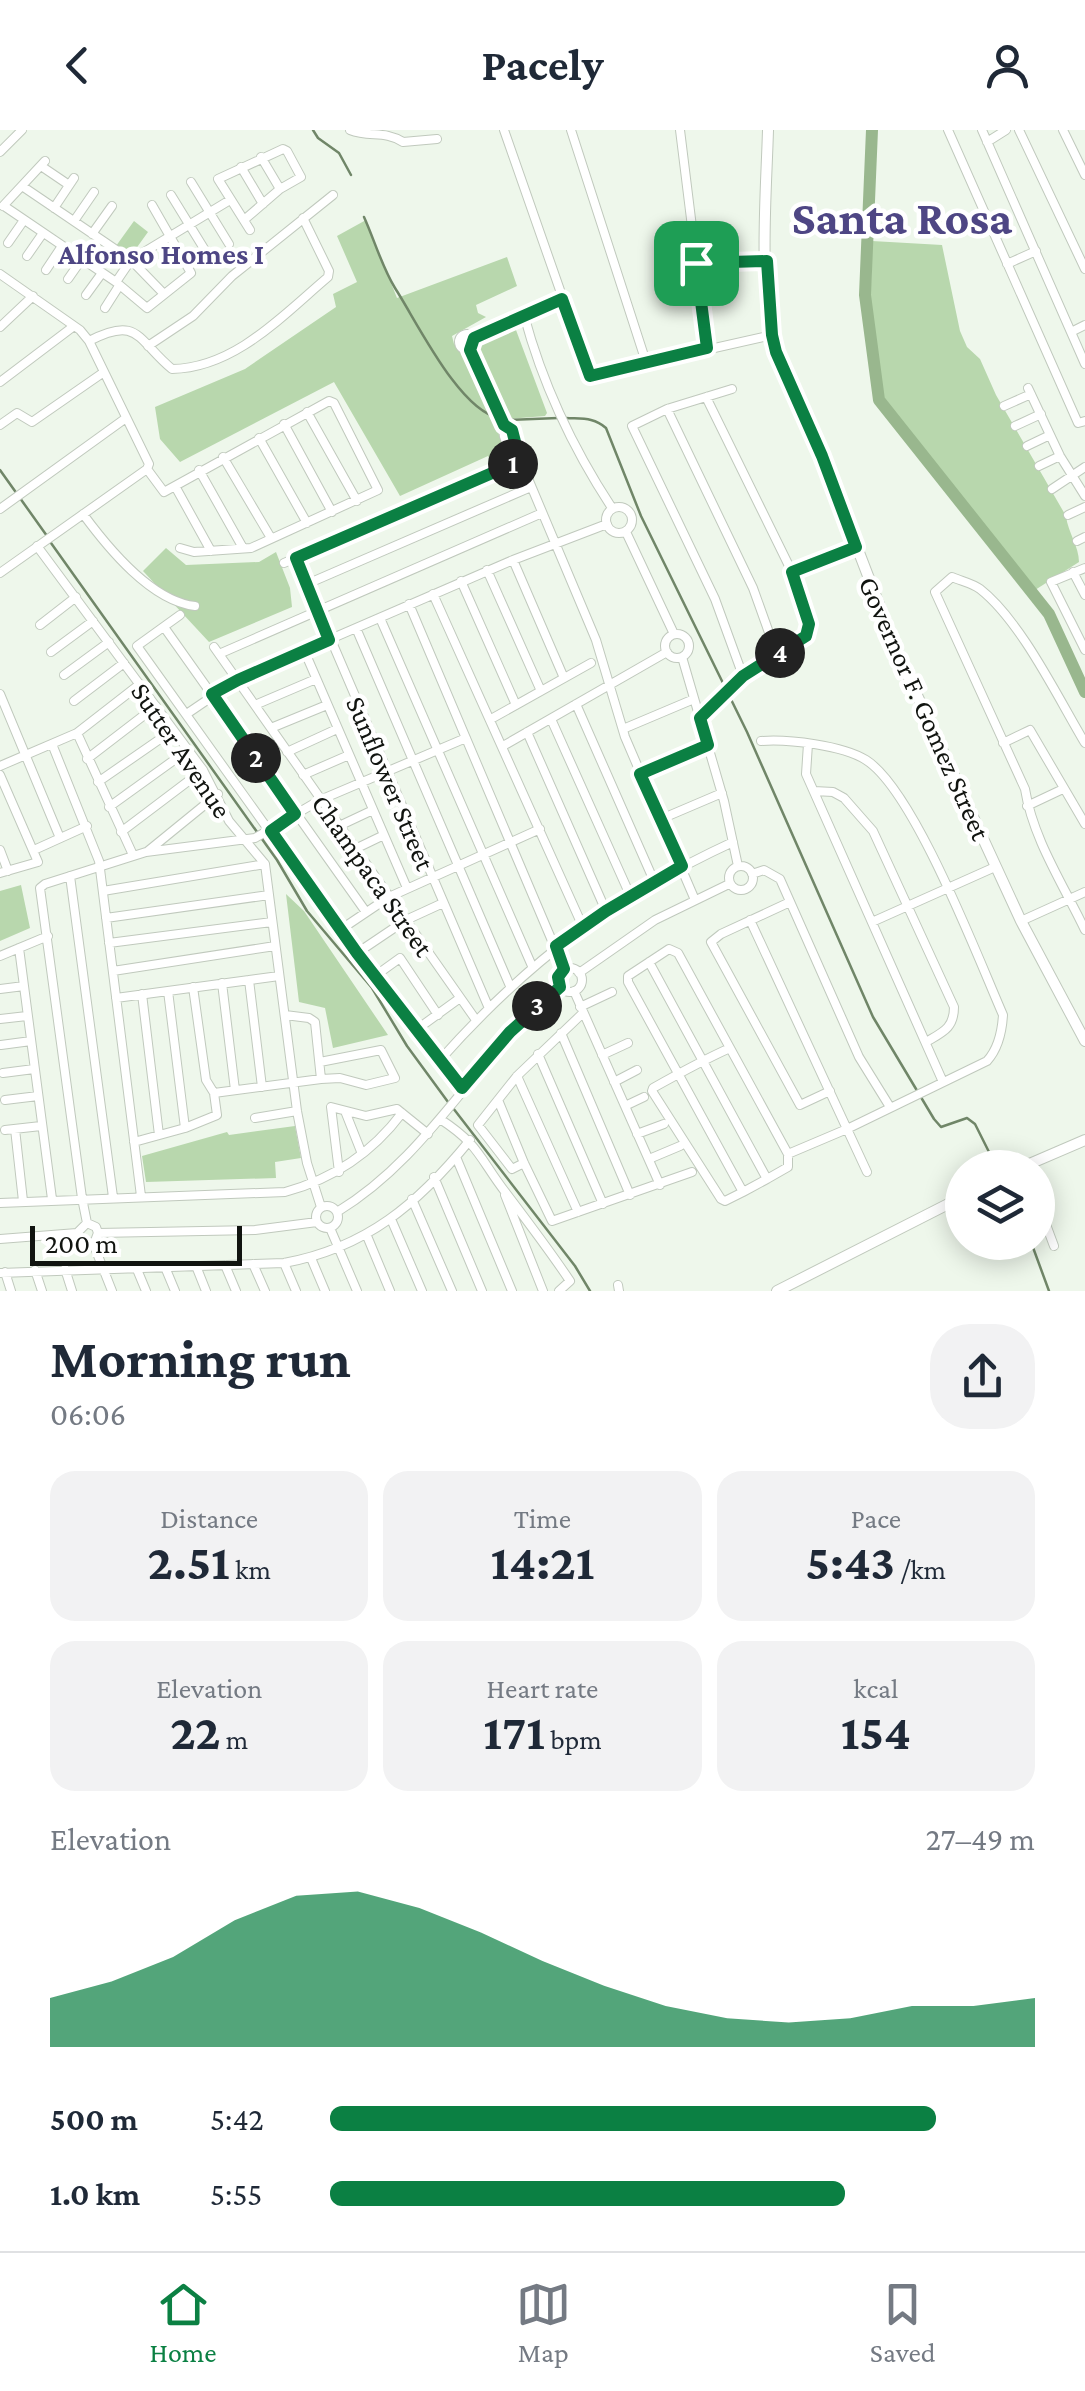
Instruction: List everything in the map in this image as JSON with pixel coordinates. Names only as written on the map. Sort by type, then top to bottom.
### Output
[{"type":"street","points":[[0,152],[22,130]]},
{"type":"street","points":[[350,130],[359,134],[392,134],[404,142],[437,138]]},
{"type":"street","points":[[504,130],[590,376],[772,335]]},
{"type":"street","points":[[571,130],[646,362]]},
{"type":"street","points":[[680,130],[707,348]]},
{"type":"street","name":"Governor F. Gomez Street","points":[[768,130],[767,261],[772,335],[898,654],[1021,921],[1085,1041]]},
{"type":"street","points":[[948,130],[1078,423],[1085,421]]},
{"type":"street","points":[[982,130],[1085,364]]},
{"type":"street","points":[[987,142],[1006,130]]},
{"type":"street","points":[[1019,130],[1085,269]]},
{"type":"street","points":[[1063,130],[1085,175]]},
{"type":"street","points":[[244,220],[301,176],[290,147],[218,178],[250,230]]},
{"type":"street","points":[[261,157],[280,189]]},
{"type":"street","points":[[54,208],[72,182],[43,164],[2,208],[118,284],[144,308],[191,274],[152,204]]},
{"type":"street","points":[[241,167],[263,204]]},
{"type":"street","points":[[191,182],[229,244]]},
{"type":"street","points":[[22,186],[131,260],[164,294]]},
{"type":"street","points":[[74,221],[94,192]]},
{"type":"street","points":[[171,195],[211,260]]},
{"type":"street","points":[[148,346],[193,316],[232,276],[332,195]]},
{"type":"street","points":[[105,308],[131,260],[230,200]]},
{"type":"street","points":[[92,234],[112,206]]},
{"type":"street","points":[[89,341],[112,329],[135,332],[172,369],[185,369],[233,353],[328,278],[329,271],[303,218]]},
{"type":"street","points":[[8,243],[24,220]]},
{"type":"street","points":[[27,256],[43,233]]},
{"type":"street","points":[[46,270],[62,246]]},
{"type":"street","points":[[1006,264],[1036,251]]},
{"type":"street","points":[[68,279],[82,259]]},
{"type":"street","points":[[696,263],[767,261]]},
{"type":"street","points":[[86,294],[102,273]]},
{"type":"street","points":[[0,274],[89,341],[149,464],[0,573]]},
{"type":"street","points":[[0,328],[33,296]]},
{"type":"street","points":[[562,299],[474,338],[470,350],[504,424],[512,430],[520,461],[611,684],[640,774],[695,900]]},
{"type":"street","points":[[524,315],[565,430],[612,508]]},
{"type":"street","points":[[1071,332],[1085,325]]},
{"type":"street","points":[[0,382],[74,326]]},
{"type":"street","points":[[470,350],[461,348],[460,338],[468,334],[474,338]]},
{"type":"street","points":[[0,424],[17,413],[32,422],[104,372]]},
{"type":"street","points":[[732,389],[667,409],[632,426],[715,599],[743,676]]},
{"type":"street","points":[[1004,406],[1030,391],[1060,456],[1085,496]]},
{"type":"street","points":[[700,718],[743,676],[810,630],[792,572],[706,397]]},
{"type":"street","points":[[147,469],[164,492],[330,400],[378,484],[378,490],[357,501],[243,548],[194,552],[180,548]]},
{"type":"street","points":[[667,409],[753,588],[777,655]]},
{"type":"street","points":[[307,412],[357,501]]},
{"type":"street","points":[[1015,426],[1040,414]]},
{"type":"street","points":[[0,510],[126,418]]},
{"type":"street","points":[[284,424],[332,512]]},
{"type":"street","points":[[1028,446],[1050,436]]},
{"type":"street","points":[[259,438],[307,522]]},
{"type":"street","points":[[1039,466],[1060,456]]},
{"type":"street","points":[[223,457],[272,538]]},
{"type":"street","points":[[284,563],[520,461]]},
{"type":"street","points":[[1052,490],[1085,467]]},
{"type":"street","points":[[199,470],[243,548]]},
{"type":"street","points":[[174,486],[211,551]]},
{"type":"street","points":[[307,584],[531,487]]},
{"type":"street","points":[[622,506],[631,513],[632,523],[626,532],[614,532],[607,524],[612,508],[622,506]]},
{"type":"street","points":[[1068,515],[1085,507]]},
{"type":"street","points":[[317,610],[542,513]]},
{"type":"street","points":[[82,514],[114,553],[162,596],[194,606]]},
{"type":"street","points":[[188,713],[212,694],[304,650],[487,570],[607,524]]},
{"type":"street","points":[[626,532],[674,634]]},
{"type":"street","name":"Sutter Avenue","points":[[39,544],[202,770],[229,821],[250,839],[265,864]]},
{"type":"street","points":[[792,572],[856,547]]},
{"type":"street","name":"Sunflower Street","points":[[296,558],[488,1006]]},
{"type":"street","points":[[513,560],[564,678]]},
{"type":"street","points":[[1085,568],[1051,582],[1085,650]]},
{"type":"street","points":[[487,570],[541,691]]},
{"type":"street","points":[[1073,572],[1085,595]]},
{"type":"street","points":[[1085,743],[1019,635],[976,586],[952,578],[934,592],[1024,789],[1048,856],[1085,930]]},
{"type":"street","points":[[461,582],[516,705]]},
{"type":"street","points":[[433,594],[583,927]]},
{"type":"street","points":[[40,624],[76,597]]},
{"type":"street","points":[[409,604],[564,969]]},
{"type":"street","name":"Champaca Street","points":[[317,610],[217,650],[476,1020]]},
{"type":"street","points":[[180,615],[137,646],[340,930],[462,1088]]},
{"type":"street","points":[[380,618],[532,966]]},
{"type":"street","points":[[52,652],[93,621]]},
{"type":"street","points":[[164,626],[366,912]]},
{"type":"street","points":[[356,628],[510,986]]},
{"type":"street","points":[[674,634],[683,635],[689,642],[682,657],[667,652],[666,642],[674,634]]},
{"type":"street","points":[[64,675],[109,642]]},
{"type":"street","points":[[304,650],[407,888]]},
{"type":"street","points":[[502,746],[667,652]]},
{"type":"street","points":[[682,657],[722,793],[738,866]]},
{"type":"street","points":[[74,701],[124,663]]},
{"type":"street","points":[[491,719],[591,663]]},
{"type":"street","points":[[255,705],[316,680]]},
{"type":"street","points":[[0,766],[76,733],[140,684]]},
{"type":"street","points":[[0,694],[60,838]]},
{"type":"street","points":[[623,729],[694,698]]},
{"type":"street","points":[[576,704],[654,881]]},
{"type":"street","points":[[271,728],[327,705]]},
{"type":"street","points":[[87,759],[156,706]]},
{"type":"street","points":[[551,719],[630,896]]},
{"type":"street","points":[[287,752],[338,729]]},
{"type":"street","points":[[98,782],[173,730]]},
{"type":"street","points":[[1004,743],[1030,730],[1085,824]]},
{"type":"street","points":[[527,732],[606,911]]},
{"type":"street","points":[[76,733],[133,856]]},
{"type":"street","points":[[87,1223],[40,888],[146,852],[250,839],[269,832],[320,800],[466,738]]},
{"type":"street","points":[[761,742],[808,744],[866,760],[886,778],[901,798],[947,888],[1003,1015],[994,1054],[987,1060],[788,1154]]},
{"type":"street","points":[[52,744],[100,866],[141,1196]]},
{"type":"street","points":[[808,744],[806,774],[943,1082]]},
{"type":"street","points":[[640,774],[708,745]]},
{"type":"street","points":[[109,807],[188,750]]},
{"type":"street","points":[[303,774],[349,755]]},
{"type":"street","points":[[121,832],[202,770]]},
{"type":"street","points":[[0,775],[38,862],[4,872],[0,850]]},
{"type":"street","points":[[1028,806],[1063,789]]},
{"type":"street","points":[[814,791],[833,792],[861,814],[874,830],[909,905],[954,1007],[949,1029],[926,1042]]},
{"type":"street","points":[[661,819],[722,793]]},
{"type":"street","points":[[146,852],[218,794]]},
{"type":"street","points":[[339,826],[372,810]]},
{"type":"street","points":[[34,850],[87,826]]},
{"type":"street","points":[[340,930],[389,897],[540,829]]},
{"type":"street","points":[[356,849],[384,835]]},
{"type":"street","points":[[440,1060],[488,1006],[556,946],[654,881],[733,842]]},
{"type":"street","points":[[102,891],[265,864],[297,1112],[321,1207]]},
{"type":"street","points":[[738,866],[747,867],[752,874],[750,886],[744,890],[730,884],[730,872],[738,866]]},
{"type":"street","points":[[872,922],[995,867]]},
{"type":"street","points":[[752,874],[771,872],[780,878],[858,1056],[890,1107]]},
{"type":"street","points":[[70,876],[113,1197]]},
{"type":"street","points":[[579,973],[655,920],[730,884]]},
{"type":"street","points":[[1021,921],[1085,892]]},
{"type":"street","points":[[106,918],[269,895]]},
{"type":"street","points":[[790,902],[721,934],[712,942],[800,1105],[830,1091]]},
{"type":"street","points":[[357,953],[406,920],[444,903]]},
{"type":"street","points":[[750,920],[867,1172]]},
{"type":"street","points":[[109,944],[272,922]]},
{"type":"street","points":[[0,956],[48,936]]},
{"type":"street","points":[[113,970],[275,946]]},
{"type":"street","points":[[19,948],[52,1199]]},
{"type":"street","points":[[730,1048],[703,1060],[679,1074],[652,1091],[720,1199],[729,1200],[744,1192],[788,1167],[788,1154],[730,1048],[674,949],[628,976],[628,982],[679,1074],[744,1192]]},
{"type":"street","points":[[375,976],[400,958],[438,1015]]},
{"type":"street","points":[[648,962],[767,1179]]},
{"type":"street","points":[[560,987],[558,977],[564,969],[573,968],[581,982],[574,991]]},
{"type":"street","points":[[116,998],[280,976]]},
{"type":"street","points":[[249,980],[262,1086]]},
{"type":"street","points":[[222,983],[235,1090]]},
{"type":"street","points":[[0,988],[24,986]]},
{"type":"street","points":[[134,1142],[217,1115],[214,1093],[206,1080],[193,987]]},
{"type":"street","points":[[560,987],[574,991]]},
{"type":"street","points":[[337,1212],[388,1176],[428,1134],[510,1032],[560,987]]},
{"type":"street","points":[[168,990],[185,1128]]},
{"type":"street","points":[[574,991],[660,1186]]},
{"type":"street","points":[[524,1163],[512,1169],[478,1125],[517,1076],[582,1010],[612,992]]},
{"type":"street","points":[[142,994],[159,1135]]},
{"type":"street","points":[[416,1030],[460,998]]},
{"type":"street","points":[[1072,1019],[1085,1011]]},
{"type":"street","points":[[285,1014],[314,1022],[321,1079]]},
{"type":"street","points":[[0,1019],[27,1016]]},
{"type":"street","points":[[561,1033],[630,1195]]},
{"type":"street","points":[[1,1045],[31,1041]]},
{"type":"street","points":[[602,1055],[628,1043]]},
{"type":"street","points":[[214,1093],[321,1079],[340,1078],[366,1085],[395,1078],[382,1050],[320,1062]]},
{"type":"street","points":[[538,1054],[603,1204]]},
{"type":"street","points":[[3,1073],[34,1069]]},
{"type":"street","points":[[614,1082],[637,1070]]},
{"type":"street","points":[[517,1076],[578,1212]]},
{"type":"street","points":[[6,1100],[38,1096]]},
{"type":"street","points":[[625,1106],[644,1097]]},
{"type":"street","points":[[498,1100],[552,1221],[692,1172]]},
{"type":"street","points":[[339,1172],[330,1109],[366,1116],[397,1109],[428,1134]]},
{"type":"street","points":[[345,1110],[362,1154]]},
{"type":"street","points":[[255,1118],[297,1112]]},
{"type":"street","points":[[0,1204],[52,1199],[270,1194],[313,1184],[339,1172],[390,1129],[402,1112]]},
{"type":"street","points":[[440,1119],[470,1140],[482,1154],[540,1236],[570,1281],[559,1291]]},
{"type":"street","points":[[638,1134],[664,1124]]},
{"type":"street","points":[[23,1201],[10,1129],[42,1126]]},
{"type":"street","points":[[11,1291],[2,1272],[284,1263],[339,1250],[392,1219],[470,1140]]},
{"type":"street","points":[[1055,1153],[1085,1140]]},
{"type":"street","points":[[649,1160],[680,1146]]},
{"type":"street","points":[[456,1157],[512,1291]]},
{"type":"street","points":[[434,1178],[482,1291]]},
{"type":"street","points":[[504,1190],[543,1291]]},
{"type":"street","points":[[412,1199],[452,1291]]},
{"type":"street","points":[[330,1206],[337,1212],[337,1221],[330,1228],[317,1222],[316,1214],[321,1207],[330,1206]]},
{"type":"street","points":[[778,1291],[945,1206]]},
{"type":"street","points":[[514,1222],[525,1216]]},
{"type":"street","points":[[392,1219],[422,1291]]},
{"type":"street","points":[[98,1233],[255,1230],[317,1222]]},
{"type":"street","points":[[93,1243],[80,1242],[77,1234],[82,1224],[96,1226],[98,1233],[93,1243],[112,1291]]},
{"type":"street","points":[[330,1228],[357,1291]]},
{"type":"street","points":[[0,1239],[77,1234]]},
{"type":"street","points":[[367,1236],[390,1291]]},
{"type":"street","points":[[524,1245],[540,1236]]},
{"type":"street","points":[[311,1258],[325,1291]]},
{"type":"street","points":[[284,1263],[296,1291]]},
{"type":"street","points":[[253,1264],[265,1291]]},
{"type":"street","points":[[225,1265],[236,1291]]},
{"type":"street","points":[[196,1266],[206,1291]]},
{"type":"street","points":[[136,1267],[146,1291]]},
{"type":"street","points":[[165,1267],[175,1291]]},
{"type":"street","points":[[66,1269],[72,1291]]},
{"type":"street","points":[[35,1270],[42,1291]]},
{"type":"green space","points":[[366,220],[397,298],[507,257],[517,286],[476,305],[478,313],[486,317],[452,336],[454,344],[469,357],[498,423],[499,436],[514,459],[494,468],[488,456],[400,496],[334,382],[180,462],[160,439],[155,407],[245,369],[336,307],[333,294],[357,282],[337,236]]},
{"type":"green space","points":[[134,221],[148,232],[130,257],[116,246]]},
{"type":"green space","points":[[872,241],[942,245],[967,347],[980,359],[996,395],[1066,516],[1077,550],[1079,562],[1035,590],[884,399],[870,330]]},
{"type":"green space","points":[[513,322],[545,416],[508,419],[477,352],[481,338]]},
{"type":"green space","points":[[166,548],[186,565],[259,562],[276,552],[290,588],[292,607],[209,642],[143,571]]},
{"type":"green space","points":[[21,885],[30,928],[0,941],[0,891]]},
{"type":"green space","points":[[286,894],[304,911],[388,1035],[333,1048],[325,1008],[299,1002]]},
{"type":"green space","points":[[295,1126],[301,1158],[275,1162],[276,1178],[146,1182],[142,1156],[227,1132],[229,1135]]},
{"type":"waterway","points":[[313,130],[339,153],[351,175]]},
{"type":"waterway","points":[[872,130],[865,295],[879,400],[1049,614],[1085,692]]},
{"type":"waterway","points":[[364,217],[390,280],[440,363],[469,399],[499,418]]},
{"type":"waterway","points":[[507,420],[558,418]]},
{"type":"waterway","points":[[566,418],[592,420],[606,428],[641,516],[747,732],[873,1017],[934,1119],[941,1127],[967,1118],[975,1124],[988,1150]]},
{"type":"waterway","points":[[0,470],[47,536]]},
{"type":"waterway","points":[[51,543],[277,860],[307,911],[372,988],[407,1046],[448,1102]]},
{"type":"waterway","points":[[453,1108],[590,1291]]},
{"type":"waterway","points":[[1038,1260],[1049,1291]]},
{"type":"district","name":"Santa Rosa","points":[[902,217]]},
{"type":"district","name":"Alfonso Homes I","points":[[161,254]]},
{"type":"route","points":[[767,261],[776,352],[822,456],[856,547],[792,572],[810,630],[743,676],[700,718],[708,745],[640,774],[682,866],[556,946],[564,969],[558,977],[560,987],[510,1032],[462,1088],[357,953],[271,831],[295,814],[212,694],[329,640],[296,558],[520,461],[512,430],[504,425],[470,350],[474,338],[562,299],[590,376],[707,348],[696,263],[767,261]]}]
